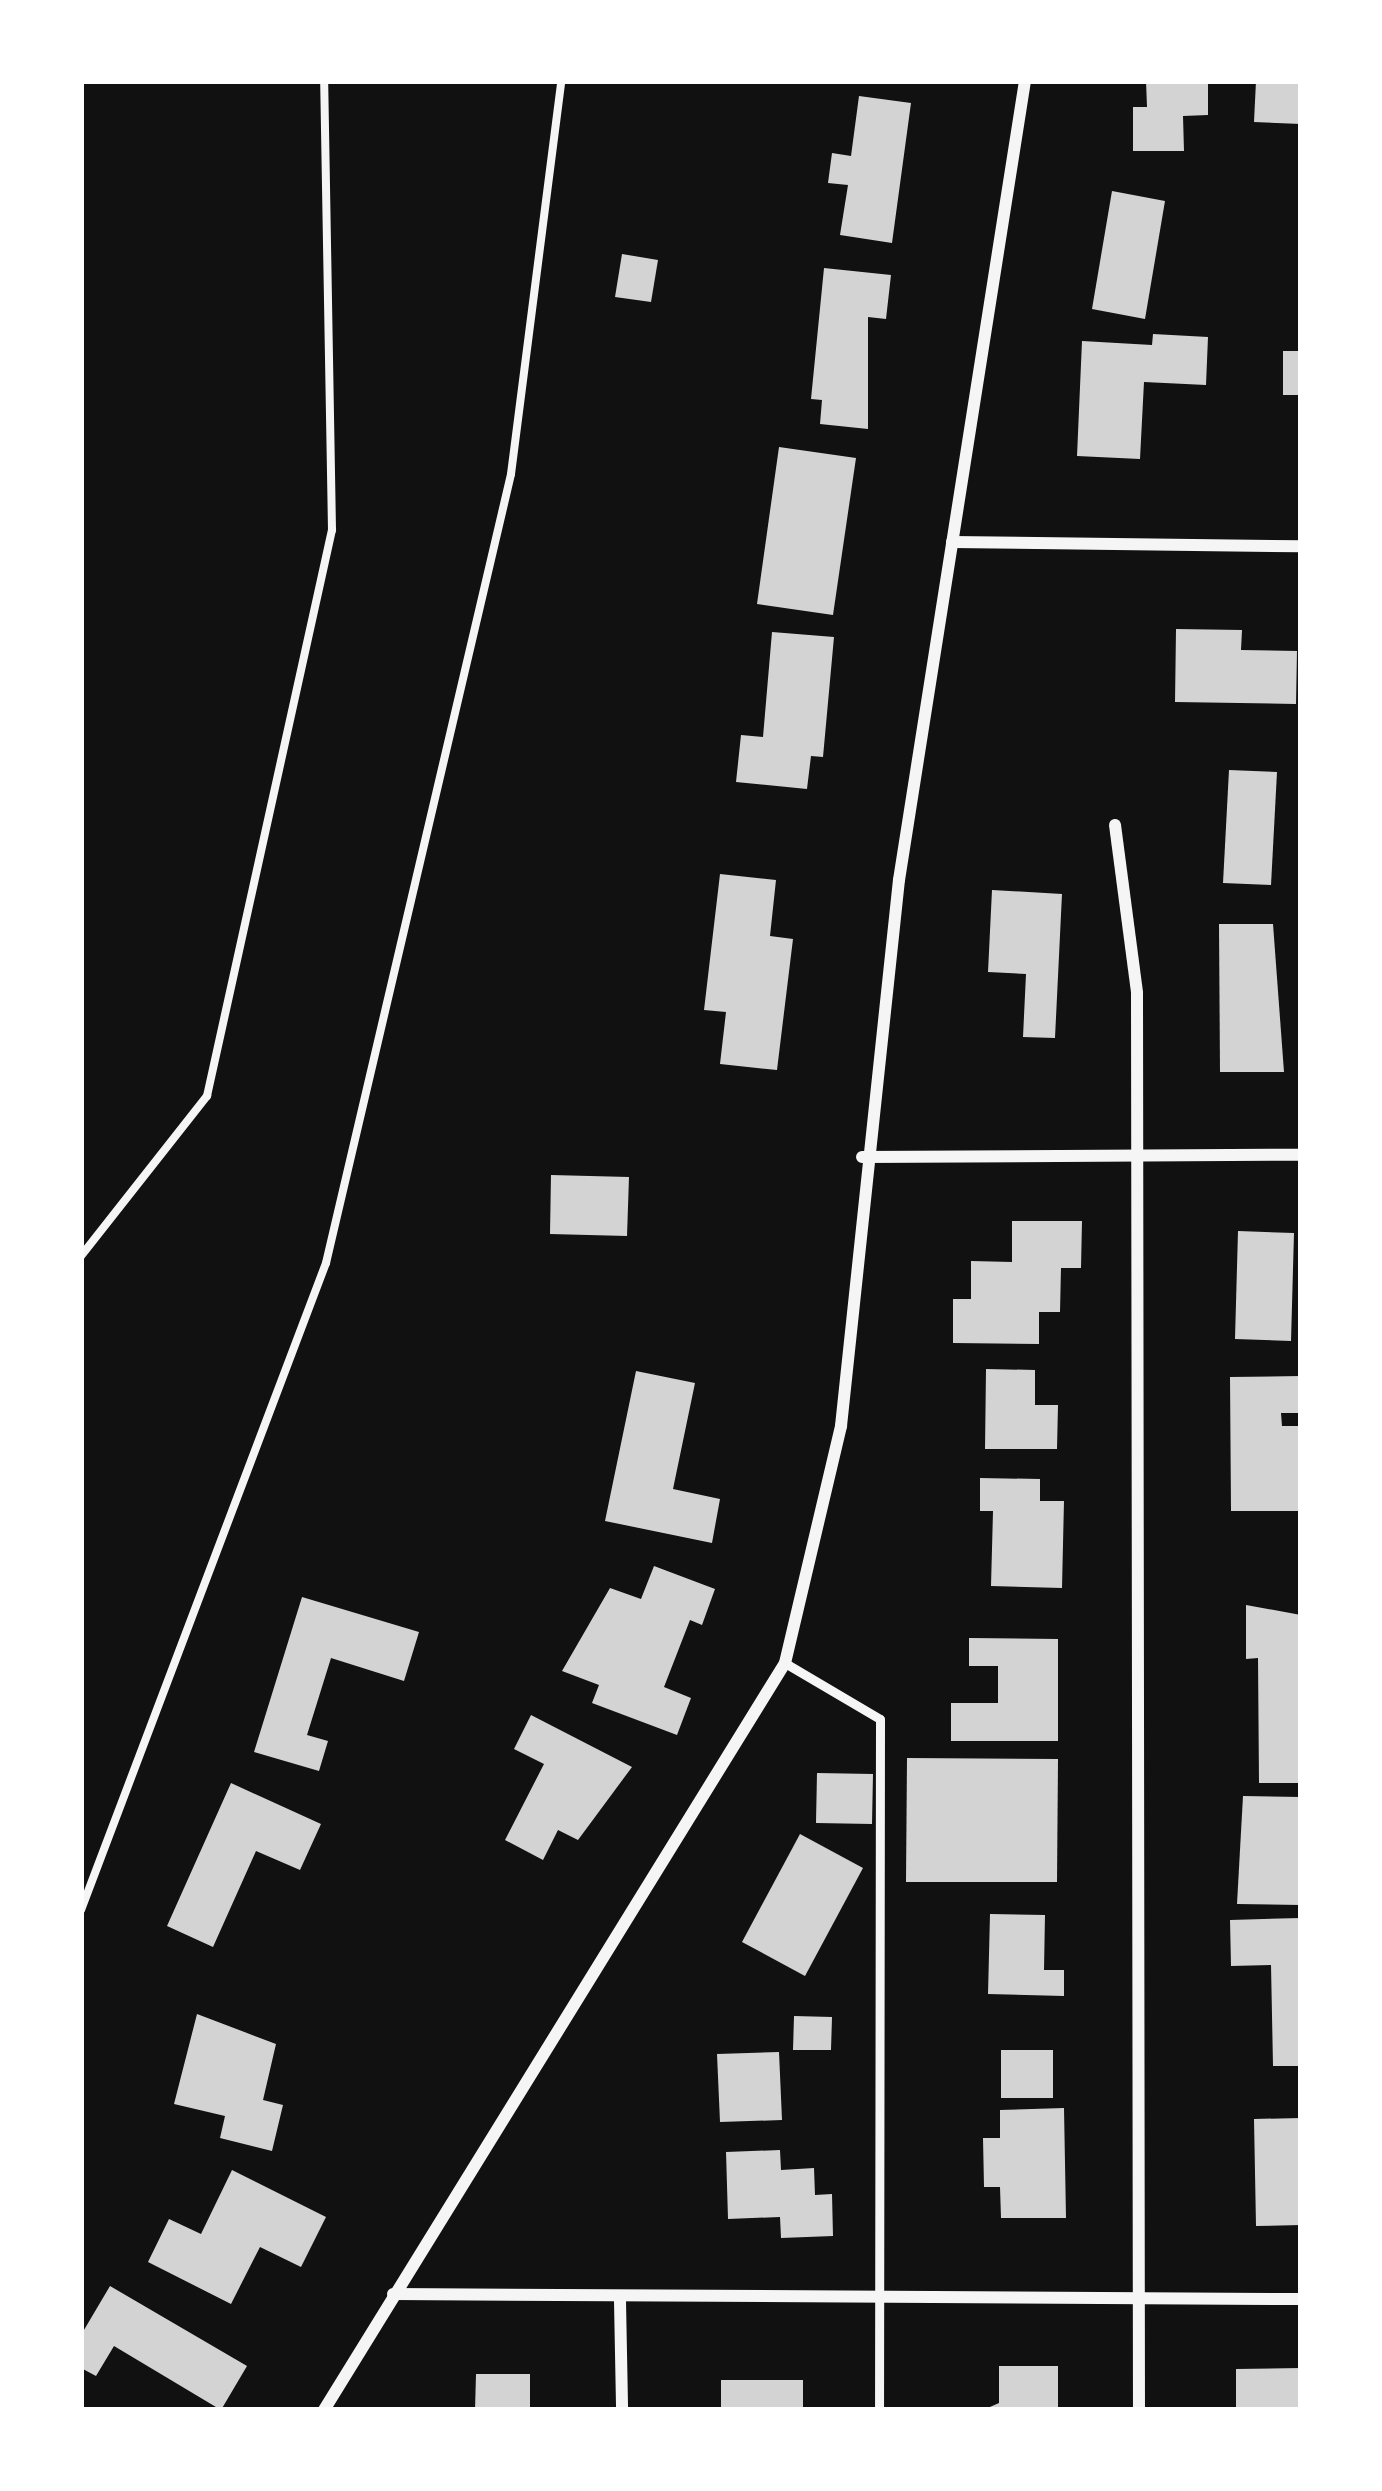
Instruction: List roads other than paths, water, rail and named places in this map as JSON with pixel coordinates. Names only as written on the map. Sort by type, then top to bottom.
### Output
[{"type":"street","points":[[324,2410],[785,1664],[842,1426],[862,1157],[1025,81]]},
{"type":"street","points":[[952,542],[1301,546]]},
{"type":"street","points":[[1114,825],[1137,993],[1133,1156],[1139,2410]]},
{"type":"street","points":[[862,1157],[1301,1155]]},
{"type":"street","points":[[393,2294],[620,2301],[1301,2299]]},
{"type":"street","points":[[620,2301],[622,2410]]},
{"type":"lane","points":[[785,1664],[880,1719],[879,2410]]}]
